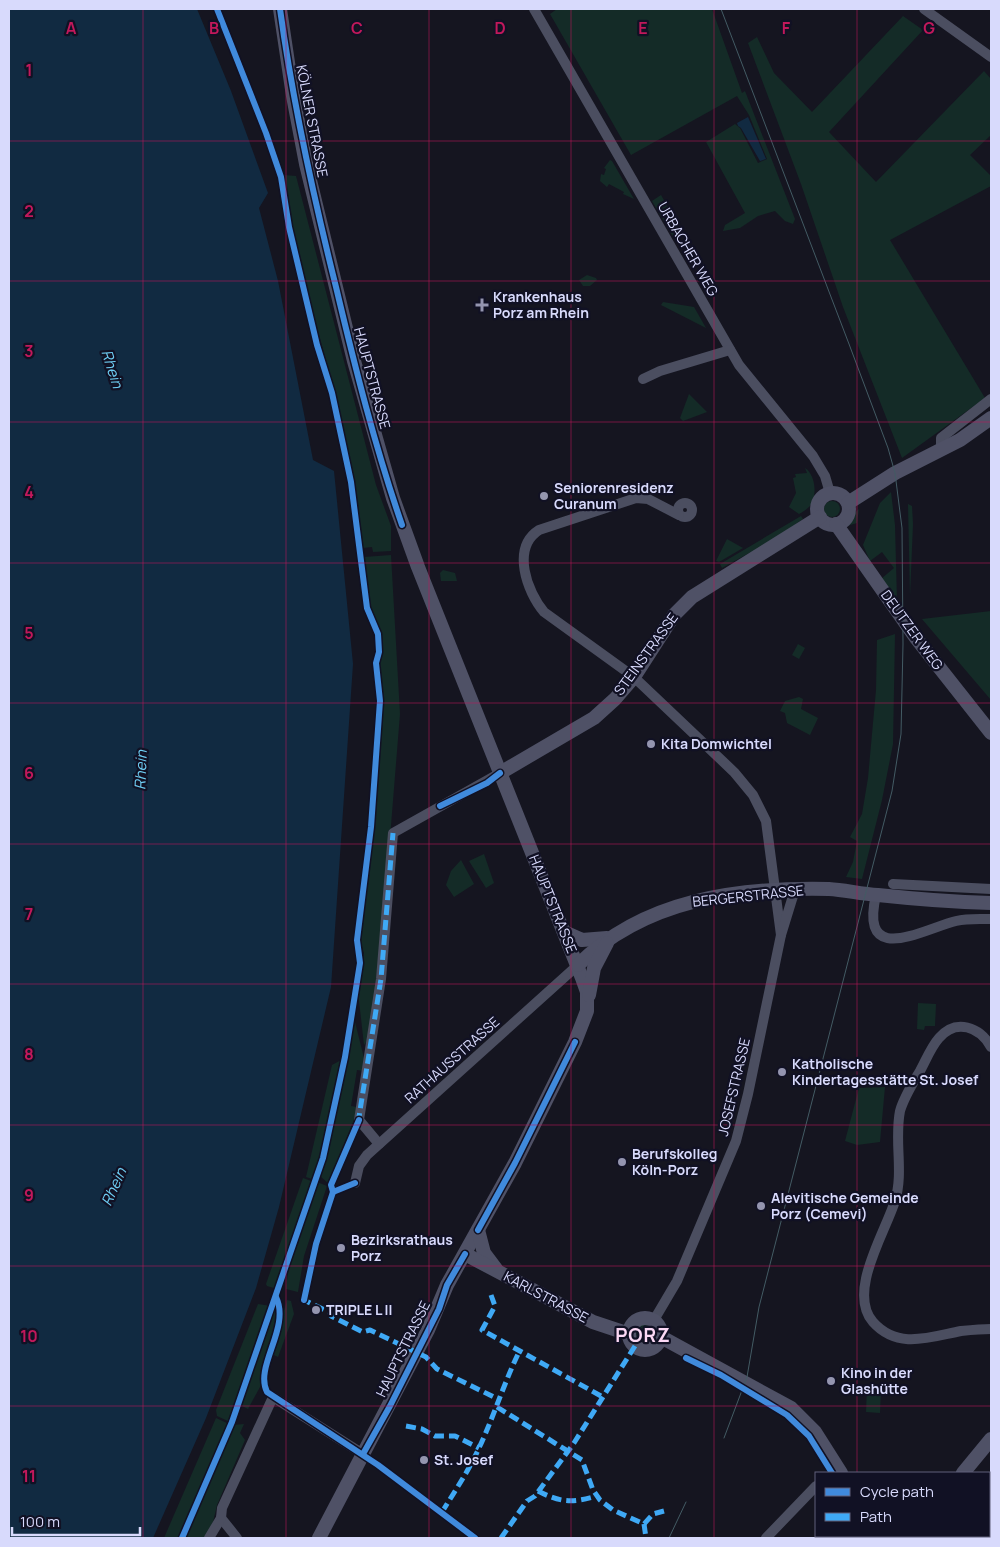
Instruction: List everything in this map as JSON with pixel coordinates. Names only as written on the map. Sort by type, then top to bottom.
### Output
[{"type":"main road","name":"KÖLNER STRASSE","points":[[280,9],[293,96],[323,237]]},
{"type":"main road","name":"HAUPTSTRASSE","points":[[319,1538],[432,1323],[452,1276],[514,1163],[582,1028],[588,1002],[578,965],[500,774],[393,498],[354,361],[323,237]]},
{"type":"main road","points":[[848,508],[840,494],[830,493],[819,503],[820,517],[829,524],[836,524],[844,520],[848,508],[903,477],[919,463],[976,430],[991,418]]},
{"type":"main road","name":"STEINSTRASSE","points":[[500,774],[594,718],[634,677],[682,605],[820,517]]},
{"type":"main road","name":"DEUTZER WEG","points":[[836,524],[916,638],[991,733]]},
{"type":"main road","name":"BERGERSTRASSE","points":[[578,965],[610,938],[647,916],[684,904],[715,897],[775,890],[832,889],[876,895],[991,903]]},
{"type":"main road","points":[[564,932],[582,940],[610,938]]},
{"type":"main road","points":[[588,1002],[594,968],[610,938]]},
{"type":"main road","points":[[478,1230],[484,1252],[498,1272]]},
{"type":"main road","name":"KARLSTRASSE","points":[[465,1254],[593,1322],[629,1334]]},
{"type":"main road","points":[[452,1276],[472,1266],[484,1265]]},
{"type":"main road","points":[[649,1318],[654,1320],[661,1331],[659,1340],[649,1350],[642,1349],[632,1343],[629,1334],[630,1328],[638,1319],[649,1318]]},
{"type":"main road","points":[[659,1340],[787,1414],[809,1436],[831,1472]]},
{"type":"main road","points":[[659,1340],[791,1408],[815,1432],[840,1472]]},
{"type":"main road","points":[[964,1472],[991,1439]]},
{"type":"main road","points":[[903,1538],[907,1537]]},
{"type":"street","name":"URBACHER WEG","points":[[534,9],[730,350],[759,392],[813,456],[825,476],[830,493]]},
{"type":"street","points":[[924,9],[991,57]]},
{"type":"street","points":[[643,379],[660,371],[730,350]]},
{"type":"street","points":[[941,451],[941,438],[991,399]]},
{"type":"street","name":"JOSEFSTRASSE","points":[[679,515],[648,499],[636,498],[539,530],[531,538],[522,561],[534,597],[544,612],[634,677],[734,772],[753,795],[766,821],[782,935]]},
{"type":"street","name":"STEINSTRASSE","points":[[379,1144],[359,1120],[381,979],[393,833],[500,774]]},
{"type":"street","points":[[893,884],[991,889]]},
{"type":"street","name":"JOSEFSTRASSE","points":[[654,1320],[677,1281],[736,1141],[782,935],[793,896],[800,889]]},
{"type":"street","points":[[876,895],[872,916],[874,926],[878,932],[886,937],[916,936],[958,920],[991,919]]},
{"type":"street","name":"RATHAUSSTRASSE","points":[[355,1183],[359,1166],[366,1155],[578,965]]},
{"type":"street","points":[[991,1047],[982,1033],[974,1028],[958,1027],[946,1032],[936,1043],[906,1096],[900,1113],[900,1171],[896,1200],[865,1279],[865,1306],[872,1321],[882,1330],[899,1339],[918,1341],[964,1331],[991,1329]]},
{"type":"street","points":[[210,1538],[221,1518],[222,1508],[245,1455],[273,1397],[362,1454]]},
{"type":"street","points":[[766,1538],[815,1487]]},
{"type":"street","points":[[221,1518],[237,1538]]},
{"type":"green space","points":[[557,9],[712,9],[742,93],[745,91],[795,219],[793,224],[785,221],[775,211],[758,216],[740,228],[723,231],[725,225],[745,213],[706,142],[735,124],[740,128],[758,163],[767,159],[749,115],[737,96],[631,155],[550,14]]},
{"type":"green space","points":[[903,16],[923,30],[829,132],[876,182],[984,71],[991,79],[991,135],[970,155],[991,176],[991,186],[890,240],[985,398],[902,458],[843,307],[801,184],[748,43],[757,37],[774,73],[812,112]]},
{"type":"green space","points":[[610,160],[634,199],[609,184],[607,187],[600,181],[601,174],[604,175],[606,169],[604,168]]},
{"type":"green space","points":[[284,175],[296,176],[376,485],[391,526],[391,551],[373,552],[372,547],[363,548],[345,436],[299,259]]},
{"type":"green space","points":[[661,195],[684,235],[675,240],[652,201]]},
{"type":"green space","points":[[587,275],[597,280],[590,286],[583,286],[579,280]]},
{"type":"green space","points":[[663,302],[694,307],[706,328],[661,305]]},
{"type":"green space","points":[[689,394],[707,412],[683,421],[680,418]]},
{"type":"green space","points":[[805,468],[811,475],[815,491],[810,506],[799,514],[789,507],[796,493],[793,478],[796,477],[795,474],[807,473]]},
{"type":"green space","points":[[891,492],[895,525],[897,601],[881,579],[894,568],[882,552],[870,561],[863,545],[880,503]]},
{"type":"green space","points":[[829,501],[835,501],[840,506],[838,515],[829,517],[824,512],[824,506]]},
{"type":"green space","points":[[908,504],[912,506],[913,524],[910,596]]},
{"type":"green space","points":[[859,509],[857,523],[847,526],[849,518]]},
{"type":"green space","points":[[801,516],[803,519],[755,552],[751,552],[722,568],[720,564]]},
{"type":"green space","points":[[727,539],[743,548],[719,562],[716,561]]},
{"type":"green space","points":[[391,555],[400,714],[384,912],[369,1039],[364,1045],[358,992],[364,953],[360,940],[373,827],[383,695],[378,661],[382,641],[369,607],[364,557]]},
{"type":"green space","points":[[443,570],[455,573],[457,581],[441,581],[440,573]]},
{"type":"green space","points":[[991,611],[991,700],[922,619]]},
{"type":"green space","points":[[895,634],[893,744],[882,800],[862,879],[846,877],[853,862],[857,841],[850,837],[862,814],[868,778],[876,690],[877,640]]},
{"type":"green space","points":[[798,644],[805,648],[799,659],[792,655]]},
{"type":"green space","points":[[799,697],[803,699],[801,709],[818,718],[810,735],[787,723],[785,713],[780,711],[785,701]]},
{"type":"green space","points":[[484,854],[494,883],[486,888],[469,861]]},
{"type":"green space","points":[[461,860],[474,884],[454,897],[446,885],[451,871]]},
{"type":"green space","points":[[918,1003],[936,1004],[935,1026],[925,1026],[924,1030],[917,1029]]},
{"type":"green space","points":[[355,1022],[365,1062],[364,1071],[357,1070],[351,1106],[357,1107],[354,1120],[328,1183],[320,1176]]},
{"type":"green space","points":[[343,1059],[322,1158],[315,1180],[306,1177],[332,1065]]},
{"type":"green space","points":[[885,1087],[880,1142],[857,1145],[845,1141],[859,1088]]},
{"type":"green space","points":[[303,1178],[314,1182],[277,1289],[266,1284]]},
{"type":"green space","points":[[317,1182],[327,1186],[304,1256],[298,1292],[286,1289],[289,1262]]},
{"type":"green space","points":[[287,1300],[291,1301],[294,1314],[278,1357],[272,1354]]},
{"type":"green space","points":[[258,1304],[271,1306],[230,1422],[217,1416],[216,1410]]},
{"type":"green space","points":[[274,1308],[278,1317],[260,1387],[248,1409],[240,1405]]},
{"type":"green space","points":[[645,1324],[651,1327],[654,1333],[651,1339],[645,1342],[639,1339],[636,1333],[639,1327]]},
{"type":"green space","points":[[867,1387],[881,1388],[880,1413],[866,1412]]},
{"type":"green space","points":[[216,1418],[229,1424],[202,1491],[179,1538],[164,1538]]},
{"type":"green space","points":[[244,1424],[240,1433],[245,1440],[217,1505],[213,1522],[204,1538],[183,1538],[205,1493],[233,1425]]},
{"type":"water","name":"Rhein","points":[[9,9],[197,9],[231,91],[268,193],[259,208],[278,281],[313,460],[334,471],[353,664],[331,987],[279,1207],[256,1288],[206,1418],[153,1538],[9,1538]]},
{"type":"water","points":[[748,117],[766,159],[760,161],[738,126],[737,123]]},
{"type":"tram line","points":[[721,9],[888,448],[895,473],[902,528],[903,644],[901,734],[892,791],[759,1307],[747,1377],[724,1438]]},
{"type":"tram line","points":[[669,1538],[686,1502]]},
{"type":"marked path","points":[[358,1123],[381,979],[393,833]]},
{"type":"marked path","points":[[491,1295],[495,1306],[482,1330],[601,1396]]},
{"type":"marked path","points":[[305,1297],[304,1300],[331,1313],[331,1316],[363,1332],[370,1330],[426,1357],[437,1369],[500,1400]]},
{"type":"marked path","points":[[501,1538],[527,1501],[535,1496],[574,1443],[635,1346]]},
{"type":"marked path","points":[[442,1512],[475,1456],[519,1352]]},
{"type":"marked path","points":[[497,1407],[582,1460],[593,1490],[600,1500],[613,1510],[644,1524],[653,1514],[664,1511]]},
{"type":"marked path","points":[[406,1426],[422,1429],[435,1436],[455,1436],[479,1448]]},
{"type":"marked path","points":[[538,1491],[567,1501],[597,1496]]},
{"type":"marked path","points":[[644,1524],[646,1538]]},
{"type":"cycle path","points":[[182,1538],[232,1422],[323,1158],[345,1057],[360,963],[357,940],[371,827],[380,701],[376,663],[379,652],[378,634],[367,608],[351,482],[332,393],[317,345],[289,227],[281,177],[266,133],[217,9]]},
{"type":"cycle path","points":[[280,9],[297,114],[328,252],[366,407],[402,525]]},
{"type":"cycle path","points":[[440,806],[487,783],[500,773]]},
{"type":"cycle path","points":[[478,1230],[515,1163],[575,1042]]},
{"type":"cycle path","points":[[333,1192],[331,1185],[359,1120]]},
{"type":"cycle path","points":[[304,1300],[316,1244],[333,1192],[355,1183]]},
{"type":"cycle path","points":[[363,1454],[390,1406],[439,1309],[447,1285],[465,1254]]},
{"type":"cycle path","points":[[276,1297],[279,1321],[265,1371],[264,1382],[267,1392],[378,1465],[475,1538]]},
{"type":"cycle path","points":[[686,1358],[721,1375],[787,1415],[809,1436],[831,1472]]},
{"type":"place","name":"Krankenhaus Porz am Rhein","points":[[482,305]]},
{"type":"place","name":"Seniorenresidenz Curanum","points":[[544,496]]},
{"type":"place","name":"Kita Domwichtel","points":[[651,744]]},
{"type":"place","name":"Katholische Kindertagesstätte St. Josef","points":[[782,1072]]},
{"type":"place","name":"Berufskolleg Köln-Porz","points":[[622,1162]]},
{"type":"place","name":"Alevitische Gemeinde Porz (Cemevi)","points":[[761,1206]]},
{"type":"place","name":"Bezirksrathaus Porz","points":[[341,1248]]},
{"type":"place","name":"TRIPLE L II","points":[[316,1310]]},
{"type":"place","name":"Kino in der Glashütte","points":[[831,1381]]},
{"type":"place","name":"St. Josef","points":[[424,1460]]},
{"type":"district","name":"PORZ","points":[[643,1335]]}]
